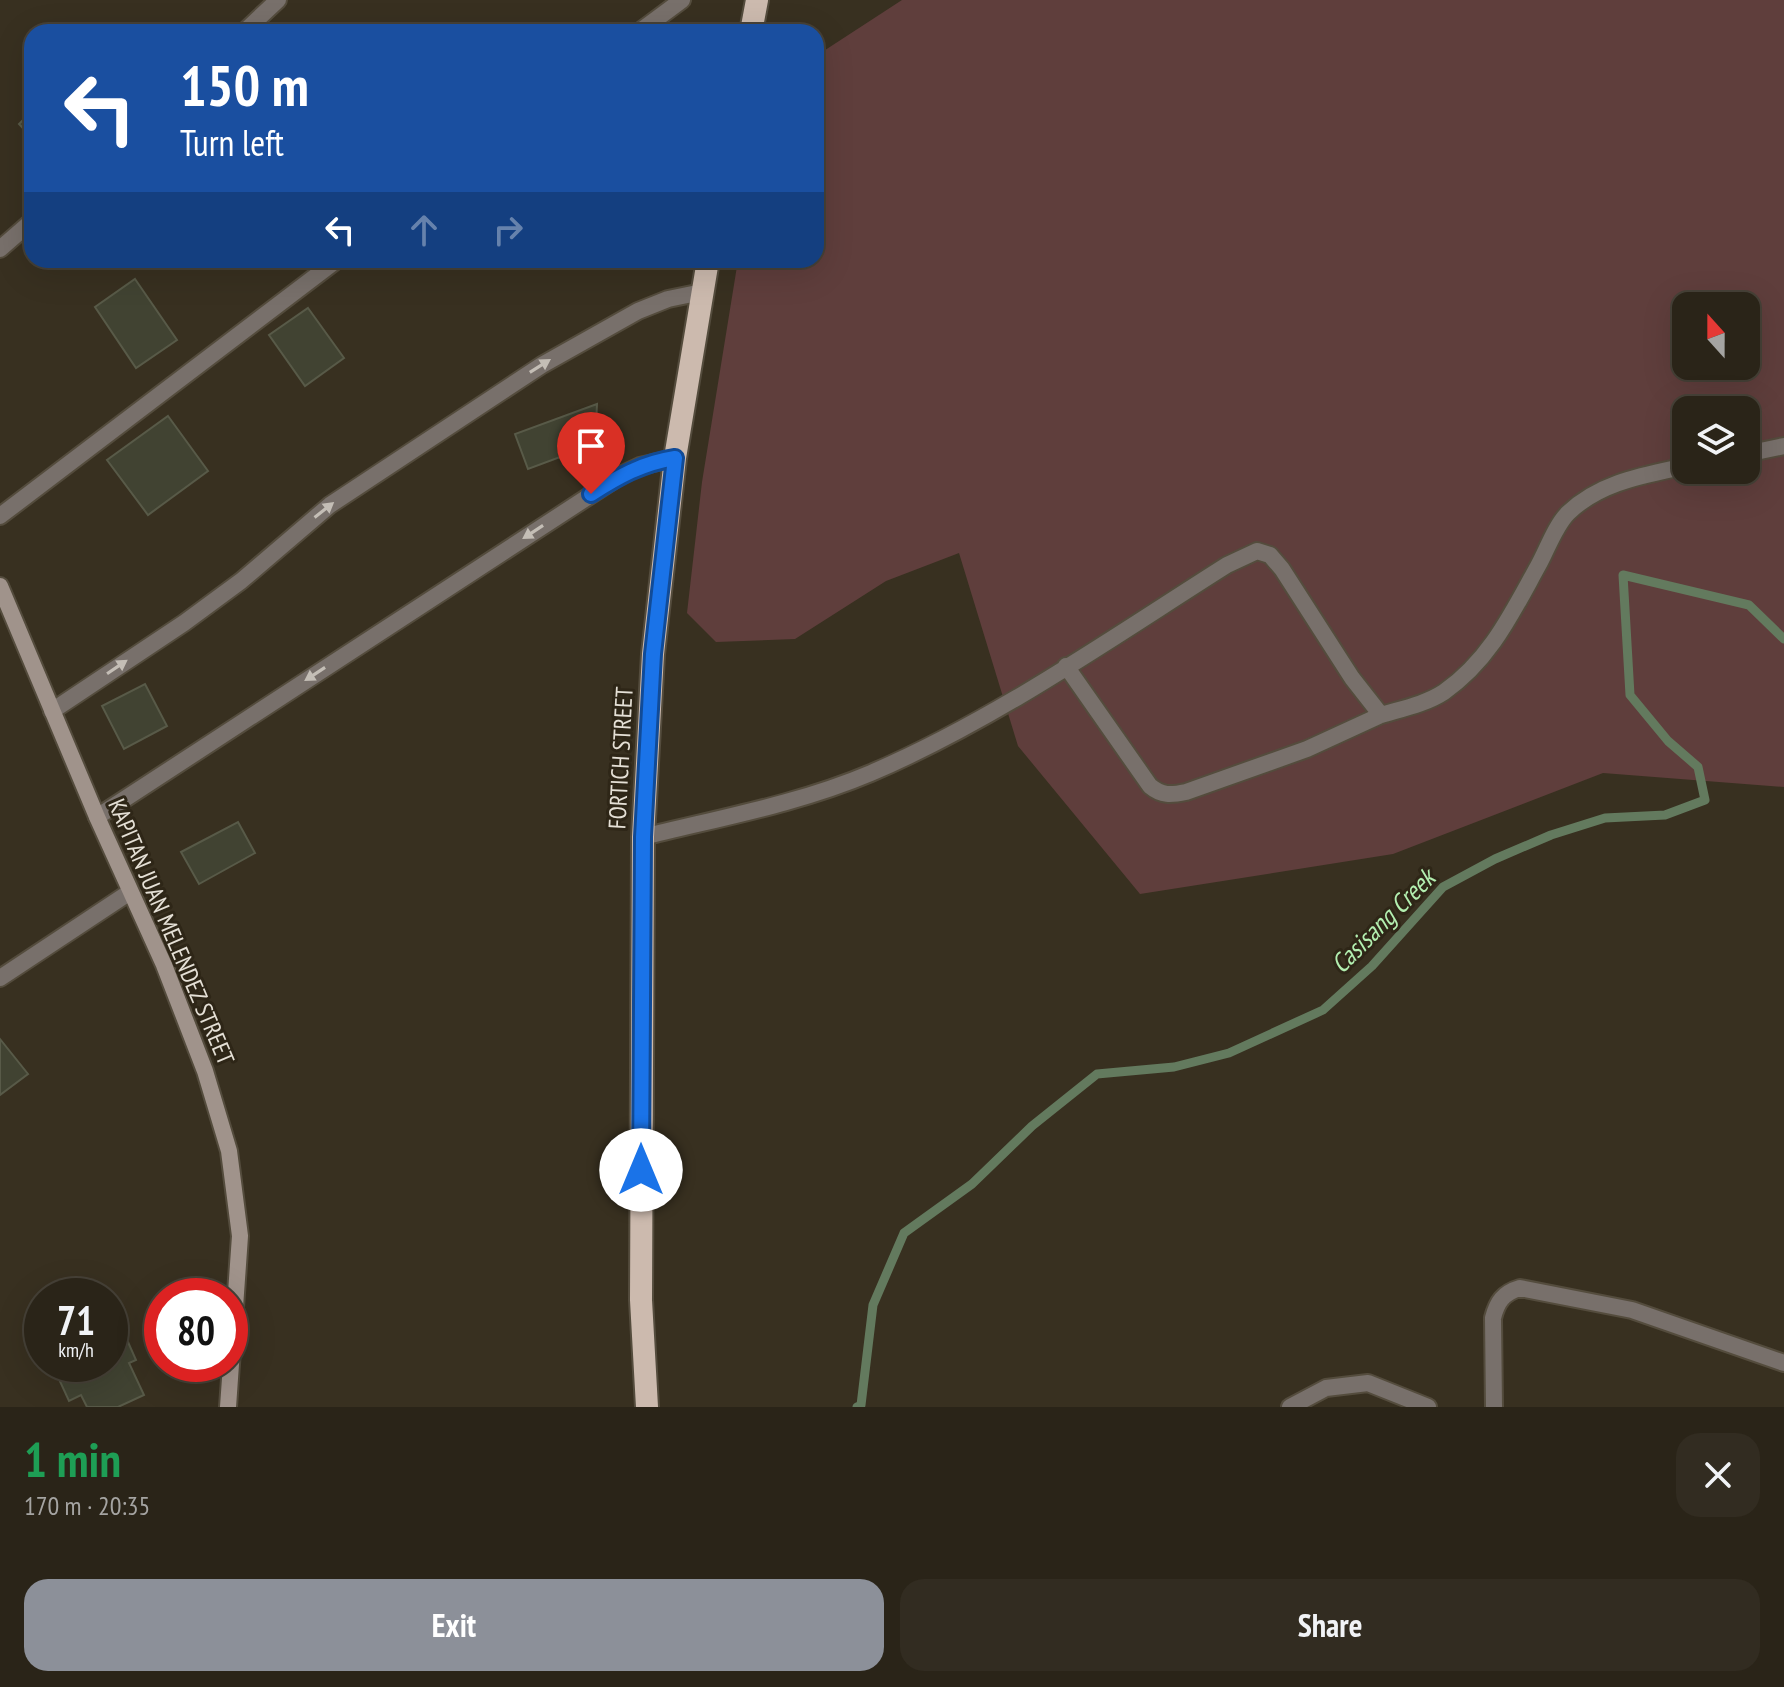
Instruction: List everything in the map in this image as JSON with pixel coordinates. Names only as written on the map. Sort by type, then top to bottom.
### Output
[{"type":"highway","points":[[752,24],[757,0]]},
{"type":"highway","name":"FORTICH STREET","points":[[647,1407],[641,1300],[643,837],[653,654],[675,458],[706,268]]},
{"type":"main road","name":"KAPITAN JUAN MELENDEZ STREET","points":[[0,586],[97,817],[164,965],[205,1071],[229,1151],[240,1236],[228,1407]]},
{"type":"street","points":[[252,24],[278,0]]},
{"type":"street","points":[[650,24],[682,0]]},
{"type":"street","points":[[0,249],[24,228]]},
{"type":"street","points":[[0,516],[326,268]]},
{"type":"street","points":[[52,711],[241,581],[330,505],[542,365],[638,311],[668,299],[702,292]]},
{"type":"street","points":[[1760,451],[1784,446]]},
{"type":"street","points":[[97,817],[623,474],[640,466],[675,458]]},
{"type":"street","points":[[1066,666],[1150,786],[1158,793],[1169,795],[1186,792],[1307,749],[1381,715],[1442,693],[1466,674],[1496,642],[1566,514],[1597,492],[1641,475],[1672,469]]},
{"type":"street","points":[[643,837],[815,794],[869,774],[948,738],[1227,565],[1257,551],[1270,555],[1282,569],[1352,678],[1381,715]]},
{"type":"street","points":[[0,978],[130,892]]},
{"type":"street","points":[[1494,1407],[1493,1318],[1496,1305],[1504,1295],[1520,1288],[1632,1310],[1784,1363]]},
{"type":"street","points":[[1290,1407],[1326,1388],[1368,1383],[1428,1407]]},
{"type":"shaded area","points":[[902,0],[1784,0],[1784,787],[1603,773],[1393,854],[1140,894],[1018,746],[959,553],[886,581],[795,639],[716,642],[687,613],[702,482],[737,268],[824,268],[824,51]]},
{"type":"building","points":[[135,279],[177,340],[136,368],[95,307]]},
{"type":"building","points":[[308,308],[344,358],[305,386],[269,335]]},
{"type":"building","points":[[597,404],[595,444],[528,469],[515,434]]},
{"type":"building","points":[[168,416],[208,471],[148,515],[107,460]]},
{"type":"building","points":[[145,684],[167,726],[124,749],[102,706]]},
{"type":"building","points":[[238,822],[255,853],[199,884],[181,852]]},
{"type":"building","points":[[0,1039],[28,1074],[0,1095]]},
{"type":"building","points":[[128,1342],[136,1360],[129,1363],[144,1395],[118,1407],[87,1407],[81,1395],[69,1401],[60,1382],[128,1382]]},
{"type":"waterway","name":"Casisang Creek","points":[[857,1407],[861,1405],[873,1305],[904,1233],[972,1184],[1032,1126],[1097,1074],[1174,1067],[1229,1053],[1323,1010],[1372,966],[1443,887],[1495,859],[1551,835],[1605,818],[1665,815],[1705,800],[1698,767],[1668,741],[1630,695],[1623,575],[1749,605],[1784,639]]},
{"type":"route","points":[[591,494],[640,466],[675,458],[653,654],[643,837],[641,1170]]}]
